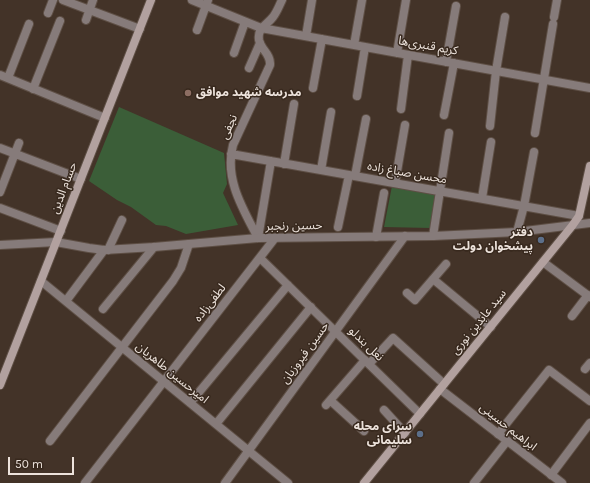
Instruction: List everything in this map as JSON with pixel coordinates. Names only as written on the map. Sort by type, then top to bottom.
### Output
[{"type":"main road","name":"حسام الدین","points":[[0,385],[151,0]]},
{"type":"main road","name":"سید عابدین نوری","points":[[364,483],[572,226],[578,216],[590,166]]},
{"type":"street","points":[[48,13],[53,0]]},
{"type":"street","points":[[63,0],[140,29]]},
{"type":"street","points":[[86,20],[93,0]]},
{"type":"street","name":"کریم قنبری‌ها","points":[[192,0],[207,3],[245,22],[261,28],[590,88]]},
{"type":"street","points":[[249,68],[260,43],[259,34],[261,28],[274,16],[282,0]]},
{"type":"street","points":[[306,36],[312,0]]},
{"type":"street","points":[[354,45],[362,0]]},
{"type":"street","points":[[397,53],[406,0]]},
{"type":"street","points":[[534,133],[557,0]]},
{"type":"street","points":[[197,30],[207,3]]},
{"type":"street","points":[[444,115],[456,6]]},
{"type":"street","points":[[490,126],[496,71],[505,17]]},
{"type":"street","points":[[33,89],[60,21]]},
{"type":"street","points":[[234,54],[245,22]]},
{"type":"street","points":[[29,24],[4,77],[105,118]]},
{"type":"street","points":[[313,88],[322,39]]},
{"type":"street","name":"نجفی","points":[[258,238],[236,194],[231,169],[231,154],[233,145],[270,65],[270,57],[260,43]]},
{"type":"street","points":[[357,96],[365,47]]},
{"type":"street","points":[[401,109],[408,55]]},
{"type":"street","points":[[284,164],[294,104]]},
{"type":"street","points":[[321,170],[331,112]]},
{"type":"street","points":[[338,227],[366,119]]},
{"type":"street","points":[[395,183],[405,125]]},
{"type":"street","points":[[433,236],[449,133]]},
{"type":"street","points":[[482,198],[491,142]]},
{"type":"street","points":[[0,192],[19,143]]},
{"type":"street","points":[[0,148],[81,179]]},
{"type":"street","points":[[517,232],[524,206],[534,152]]},
{"type":"street","name":"محسن صباغ زاده","points":[[231,154],[578,216]]},
{"type":"street","points":[[258,238],[271,161]]},
{"type":"street","points":[[376,237],[384,193]]},
{"type":"street","points":[[0,208],[61,231]]},
{"type":"street","points":[[66,301],[106,250],[122,220]]},
{"type":"street","name":"حسین رنجبر","points":[[0,245],[56,242],[106,250],[258,238],[433,236],[517,232],[590,223]]},
{"type":"street","name":"حسین فیروزیان","points":[[225,483],[405,236]]},
{"type":"street","name":"لطفی‌زاده","points":[[85,483],[275,238]]},
{"type":"street","points":[[50,441],[181,268],[189,244]]},
{"type":"street","points":[[103,308],[154,247]]},
{"type":"street","name":"نعل بندلو","points":[[260,258],[420,414]]},
{"type":"street","points":[[543,262],[589,296],[572,316]]},
{"type":"street","points":[[407,293],[415,300],[446,264]]},
{"type":"street","points":[[433,278],[491,327]]},
{"type":"street","name":"امیرحسین طاهریان","points":[[41,281],[288,483]]},
{"type":"street","points":[[190,403],[288,286]]},
{"type":"street","points":[[216,424],[311,307]]},
{"type":"street","name":"ابراهیم حسینی","points":[[367,362],[393,338],[442,387],[556,480]]},
{"type":"street","points":[[364,431],[328,403],[367,362]]},
{"type":"street","points":[[498,434],[549,370],[590,401]]},
{"type":"street","points":[[384,410],[405,433]]},
{"type":"street","points":[[556,480],[590,423]]},
{"type":"street","points":[[474,483],[507,441]]},
{"type":"green space","points":[[119,107],[224,153],[227,184],[223,193],[238,225],[186,234],[166,226],[156,225],[131,207],[117,200],[89,181]]},
{"type":"green space","points":[[392,186],[437,195],[431,228],[384,227]]},
{"type":"place","name":"مدرسه شهید موافق","points":[[188,93]]},
{"type":"place","name":"دفتر پیشخوان دولت","points":[[541,240]]},
{"type":"place","name":"سرای محله سلیمانی","points":[[420,434]]}]
